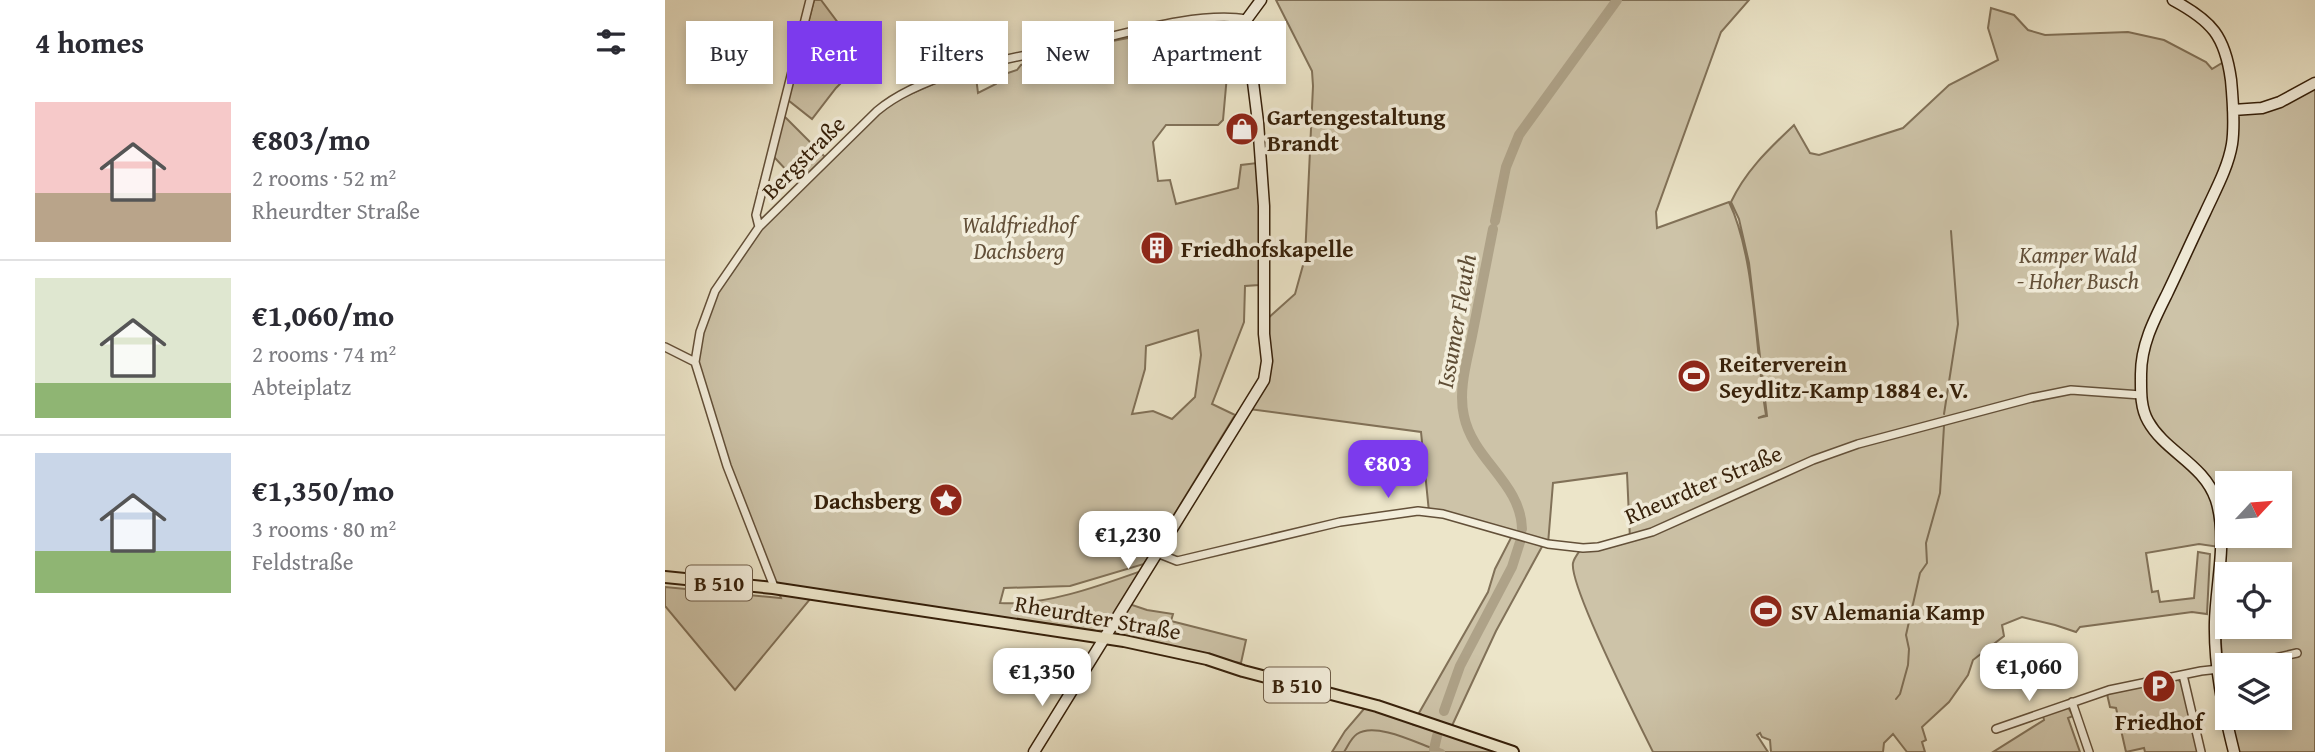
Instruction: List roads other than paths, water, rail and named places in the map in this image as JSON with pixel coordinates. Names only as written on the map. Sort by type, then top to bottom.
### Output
[{"type":"main road","name":"Rheurdter Straße","points":[[665,578],[773,588],[1105,637],[1196,657],[1377,706],[1513,752]]},
{"type":"street","points":[[759,228],[756,215],[810,0]]},
{"type":"street","points":[[1034,752],[1261,388],[1267,369],[1264,341],[1264,206],[1258,121],[1247,37],[1247,19],[1261,0]]},
{"type":"street","points":[[2173,0],[2204,18],[2219,36],[2228,63],[2233,110],[2232,142],[2229,157],[2144,346],[2141,395],[2147,420],[2162,438],[2202,475],[2215,498],[2219,513],[2220,547],[2216,653]]},
{"type":"street","name":"Bergstraße","points":[[773,588],[727,466],[695,362],[701,332],[715,291],[759,228],[877,111],[891,100],[916,89],[968,68],[1136,31],[1215,18],[1247,19]]},
{"type":"street","points":[[2233,110],[2262,108],[2315,83]]},
{"type":"street","points":[[665,347],[695,362]]},
{"type":"street","name":"Rheurdter Straße","points":[[1157,553],[1177,561],[1340,522],[1418,511],[1443,514],[1548,544],[1598,547],[1652,532],[1812,460],[1881,438],[2071,390],[2141,395]]},
{"type":"street","points":[[2292,654],[2297,653]]},
{"type":"street","points":[[1996,729],[2109,690],[2215,670]]},
{"type":"street","points":[[2183,675],[2201,752]]},
{"type":"street","points":[[2072,702],[2089,752]]},
{"type":"street","points":[[2229,730],[2234,752]]},
{"type":"waterway","name":"Issumer Fleuth","points":[[1495,221],[1506,167],[1519,135],[1617,0]]},
{"type":"waterway","name":"Issumer Fleuth","points":[[1493,229],[1464,376],[1462,406],[1469,432],[1514,498],[1522,529]]},
{"type":"waterway","points":[[1944,414],[1958,324],[1951,231]]},
{"type":"waterway","points":[[1896,699],[1900,694],[1908,665],[1906,635],[1920,573],[1927,563],[1926,543],[1940,493],[1944,426]]},
{"type":"waterway","name":"Issumer Fleuth","points":[[1444,711],[1460,666],[1512,567],[1520,542]]},
{"type":"waterway","points":[[1344,752],[1357,734],[1374,730],[1395,734],[1434,749]]},
{"type":"waterway","name":"Issumer Fleuth","points":[[1434,749],[1437,736]]},
{"type":"waterway","points":[[1434,749],[1442,752]]},
{"type":"place","name":"Gartengestaltung Brandt","points":[[1242,129]]},
{"type":"place","name":"Friedhofskapelle","points":[[1157,248]]},
{"type":"place","name":"Reiterverein Seydlitz-Kamp 1884 e. V.","points":[[1694,376]]},
{"type":"place","name":"Dachsberg","points":[[946,500]]},
{"type":"place","name":"SV Alemania Kamp","points":[[1766,611]]},
{"type":"place","name":"Friedhof","points":[[2159,686]]},
{"type":"park label","name":"Waldfriedhof Dachsberg","points":[[1019,237]]},
{"type":"park label","name":"Kamper Wald - Hoher Busch","points":[[2078,267]]}]
